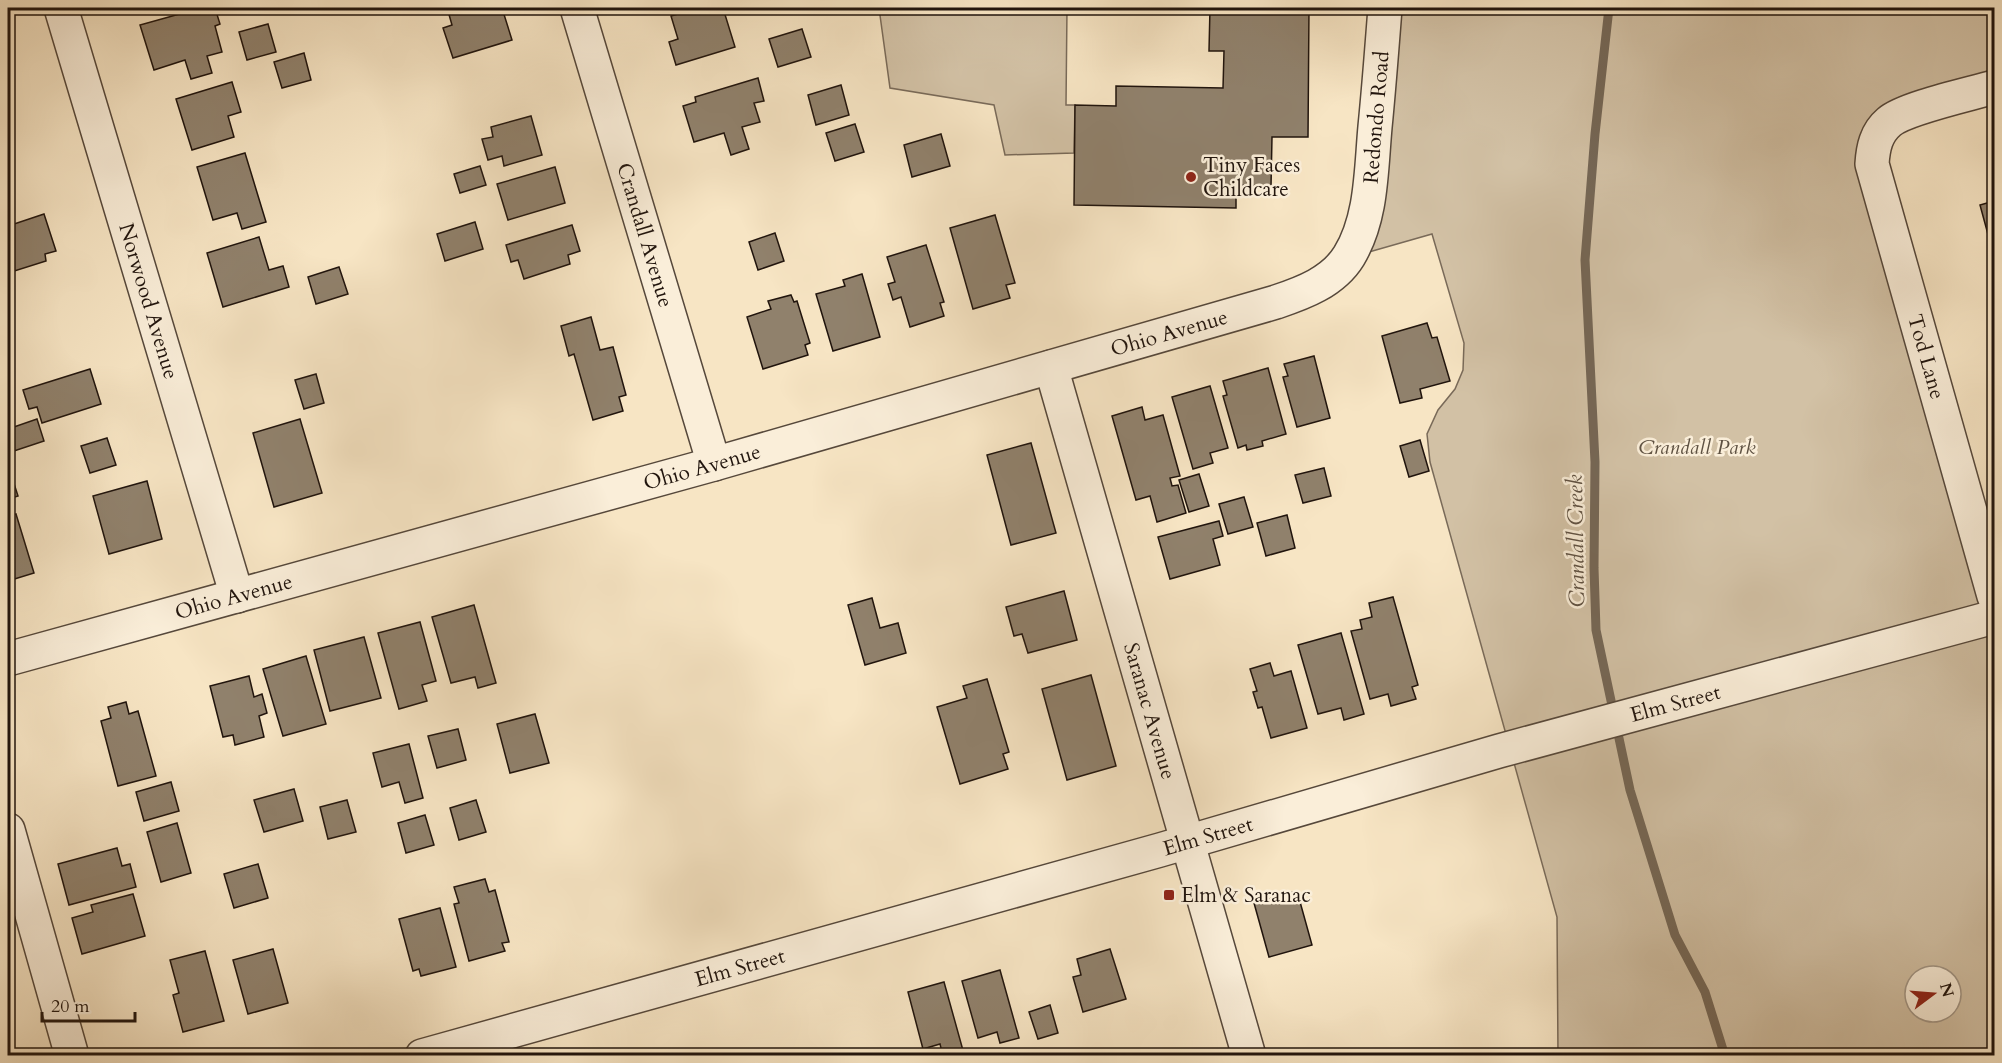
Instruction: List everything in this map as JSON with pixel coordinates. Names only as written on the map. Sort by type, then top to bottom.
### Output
[{"type":"street","name":"Norwood Avenue","points":[[61,8],[237,596]]},
{"type":"street","name":"Crandall Avenue","points":[[577,8],[714,464]]},
{"type":"street","name":"Redondo Road","points":[[1363,225],[1369,199],[1385,8]]},
{"type":"street","name":"Tod Lane","points":[[1995,87],[1904,113],[1889,122],[1878,136],[1873,149],[1872,164],[1995,596]]},
{"type":"street","name":"Ohio Avenue","points":[[8,659],[714,464],[1276,302],[1311,288],[1330,277],[1348,258],[1363,225]]},
{"type":"street","name":"Saranac Avenue","points":[[1051,367],[1249,1056]]},
{"type":"street","name":"Elm Street","points":[[422,1056],[1188,842],[1499,750],[1995,617]]},
{"type":"street","points":[[8,830],[72,1056]]},
{"type":"green space","points":[[879,8],[1067,8],[1066,105],[1075,105],[1074,153],[1005,155],[994,105],[890,88]]},
{"type":"green space","name":"Crandall Park","points":[[1385,8],[1994,8],[1994,87],[1878,136],[1994,596],[1994,1055],[1558,1055],[1557,917],[1430,462],[1427,434],[1438,410],[1455,389],[1463,370],[1464,343],[1432,234],[1348,258]]},
{"type":"building","points":[[201,8],[215,8],[220,24],[215,26],[222,52],[207,56],[212,73],[191,79],[185,60],[154,70],[140,25]]},
{"type":"building","points":[[460,8],[502,8],[512,40],[453,58],[443,28],[452,25],[448,11]]},
{"type":"building","points":[[699,8],[723,8],[735,47],[676,65],[669,42],[678,39],[671,16]]},
{"type":"building","points":[[1210,8],[1309,8],[1308,137],[1272,137],[1271,186],[1236,185],[1236,208],[1074,205],[1075,105],[1116,106],[1116,86],[1223,88],[1224,51],[1209,51]]},
{"type":"building","points":[[268,24],[276,52],[247,60],[239,32]]},
{"type":"building","points":[[802,29],[811,57],[778,67],[769,39]]},
{"type":"building","points":[[304,53],[311,80],[282,88],[274,62]]},
{"type":"building","points":[[758,78],[764,101],[754,103],[760,122],[742,127],[749,149],[731,155],[724,133],[694,142],[683,106],[696,102],[695,97]]},
{"type":"building","points":[[232,82],[241,112],[228,116],[234,137],[192,150],[176,99]]},
{"type":"building","points":[[841,85],[849,115],[816,125],[808,95]]},
{"type":"building","points":[[531,116],[542,155],[504,166],[502,156],[488,160],[482,139],[493,137],[491,127]]},
{"type":"building","points":[[855,124],[864,152],[835,161],[826,133]]},
{"type":"building","points":[[941,134],[950,166],[912,177],[904,145]]},
{"type":"building","points":[[245,153],[266,222],[242,229],[237,213],[213,220],[197,167]]},
{"type":"building","points":[[480,166],[486,185],[460,193],[454,174]]},
{"type":"building","points":[[555,167],[565,203],[508,220],[497,184]]},
{"type":"building","points":[[1994,201],[1994,253],[1993,253],[1980,205]]},
{"type":"building","points":[[44,214],[56,251],[45,254],[46,261],[8,273],[8,226]]},
{"type":"building","points":[[995,215],[1015,283],[1006,285],[1010,298],[973,309],[950,228]]},
{"type":"building","points":[[475,222],[483,249],[445,261],[437,234]]},
{"type":"building","points":[[572,225],[580,251],[568,255],[570,264],[524,279],[518,260],[511,262],[506,245]]},
{"type":"building","points":[[775,233],[784,261],[758,270],[749,242]]},
{"type":"building","points":[[259,237],[269,270],[283,266],[289,287],[223,307],[207,253]]},
{"type":"building","points":[[926,245],[944,302],[940,303],[944,316],[910,327],[901,297],[893,300],[888,284],[895,282],[887,257]]},
{"type":"building","points":[[339,267],[348,294],[316,304],[308,277]]},
{"type":"building","points":[[862,274],[880,337],[833,351],[816,294],[845,286],[843,280]]},
{"type":"building","points":[[791,295],[794,302],[797,301],[810,343],[805,345],[808,355],[763,369],[747,317],[771,309],[768,301]]},
{"type":"building","points":[[591,317],[600,350],[613,347],[626,395],[619,397],[623,411],[593,420],[574,354],[569,356],[561,326]]},
{"type":"building","points":[[1427,323],[1432,338],[1437,337],[1450,381],[1420,389],[1422,398],[1400,403],[1382,336]]},
{"type":"building","points":[[1314,356],[1330,418],[1297,427],[1283,377],[1288,376],[1284,364]]},
{"type":"building","points":[[1268,368],[1286,434],[1262,441],[1263,446],[1247,450],[1246,445],[1238,448],[1223,396],[1227,395],[1223,381]]},
{"type":"building","points":[[90,369],[101,404],[42,423],[37,407],[29,409],[23,390]]},
{"type":"building","points":[[316,374],[324,403],[304,409],[295,380]]},
{"type":"building","points":[[1210,386],[1228,448],[1210,453],[1213,463],[1193,469],[1172,397]]},
{"type":"building","points":[[1142,407],[1145,420],[1163,415],[1180,476],[1170,478],[1172,486],[1178,485],[1186,513],[1157,522],[1150,496],[1136,500],[1112,416]]},
{"type":"building","points":[[37,419],[44,441],[8,453],[8,429]]},
{"type":"building","points":[[300,419],[322,493],[274,507],[253,433]]},
{"type":"building","points":[[107,438],[116,465],[90,473],[81,446]]},
{"type":"building","points":[[1420,440],[1429,471],[1409,477],[1400,446]]},
{"type":"building","points":[[1031,443],[1056,533],[1011,545],[987,455]]},
{"type":"building","points":[[8,465],[18,496],[8,499]]},
{"type":"building","points":[[1324,468],[1331,496],[1303,503],[1295,475]]},
{"type":"building","points":[[1199,474],[1209,506],[1189,512],[1179,480]]},
{"type":"building","points":[[147,481],[162,539],[109,554],[93,496]]},
{"type":"building","points":[[1244,497],[1253,527],[1228,534],[1219,504]]},
{"type":"building","points":[[16,514],[34,573],[8,581],[8,516]]},
{"type":"building","points":[[1287,515],[1295,548],[1266,556],[1257,523]]},
{"type":"building","points":[[1219,521],[1223,536],[1213,539],[1220,565],[1170,579],[1158,537]]},
{"type":"building","points":[[1064,591],[1077,640],[1028,653],[1022,634],[1014,636],[1006,607]]},
{"type":"building","points":[[1393,597],[1418,685],[1412,687],[1416,699],[1391,706],[1388,694],[1370,699],[1351,631],[1362,629],[1360,620],[1372,617],[1369,603]]},
{"type":"building","points":[[872,598],[880,628],[898,623],[906,653],[865,665],[848,605]]},
{"type":"building","points":[[474,605],[496,683],[478,688],[475,677],[451,683],[432,617]]},
{"type":"building","points":[[420,622],[436,681],[422,685],[427,701],[399,709],[378,633]]},
{"type":"building","points":[[1341,633],[1364,714],[1344,720],[1341,708],[1318,714],[1298,645]]},
{"type":"building","points":[[364,637],[381,698],[330,711],[314,650]]},
{"type":"building","points":[[306,656],[326,724],[283,736],[263,669]]},
{"type":"building","points":[[1270,663],[1274,676],[1291,671],[1307,728],[1271,738],[1262,707],[1258,708],[1253,692],[1257,691],[1250,669]]},
{"type":"building","points":[[1091,675],[1116,766],[1067,780],[1042,689]]},
{"type":"building","points":[[249,676],[254,697],[262,694],[267,713],[259,716],[264,737],[235,745],[233,735],[223,737],[210,686]]},
{"type":"building","points":[[987,679],[1009,752],[1003,754],[1008,769],[960,784],[937,707],[967,698],[963,686]]},
{"type":"building","points":[[126,702],[129,714],[138,711],[156,776],[118,786],[101,721],[111,718],[108,707]]},
{"type":"building","points":[[535,714],[549,763],[510,773],[497,724]]},
{"type":"building","points":[[458,729],[466,760],[437,768],[428,736]]},
{"type":"building","points":[[409,744],[423,798],[405,803],[399,782],[382,787],[373,753]]},
{"type":"building","points":[[171,782],[179,811],[144,821],[136,792]]},
{"type":"building","points":[[294,789],[303,821],[264,832],[254,800]]},
{"type":"building","points":[[347,800],[356,832],[328,839],[320,807]]},
{"type":"building","points":[[476,800],[486,832],[459,840],[450,808]]},
{"type":"building","points":[[425,815],[434,845],[406,853],[398,823]]},
{"type":"building","points":[[177,823],[191,873],[161,882],[147,832]]},
{"type":"building","points":[[117,848],[122,866],[130,864],[136,887],[69,905],[58,864]]},
{"type":"building","points":[[258,864],[268,898],[234,908],[224,874]]},
{"type":"building","points":[[485,879],[489,892],[495,890],[509,942],[502,943],[505,951],[469,961],[454,904],[459,903],[454,887]]},
{"type":"building","points":[[1297,891],[1312,945],[1269,957],[1254,903]]},
{"type":"building","points":[[133,894],[145,936],[82,954],[72,918],[93,912],[91,905]]},
{"type":"building","points":[[440,908],[456,967],[421,976],[419,969],[413,971],[399,919]]},
{"type":"building","points":[[273,949],[288,1003],[248,1014],[233,960]]},
{"type":"building","points":[[1110,949],[1126,999],[1083,1012],[1073,977],[1081,975],[1077,959]]},
{"type":"building","points":[[205,951],[224,1021],[183,1032],[173,995],[179,993],[170,960]]},
{"type":"building","points":[[1000,970],[1019,1038],[1000,1043],[997,1032],[978,1038],[962,981]]},
{"type":"building","points":[[944,982],[964,1054],[958,1056],[943,1056],[940,1044],[923,1049],[908,992]]},
{"type":"building","points":[[1050,1005],[1058,1033],[1038,1039],[1029,1012]]},
{"type":"building","points":[[1374,1050],[1375,1056],[1355,1056]]},
{"type":"waterway","name":"Crandall Creek","points":[[1609,8],[1595,134],[1585,260],[1595,462],[1596,630],[1630,790],[1675,935],[1705,992],[1725,1056]]},
{"type":"place","name":"Tiny Faces Childcare","points":[[1191,177]]},
{"type":"place","name":"Elm & Saranac","points":[[1169,895]]}]
